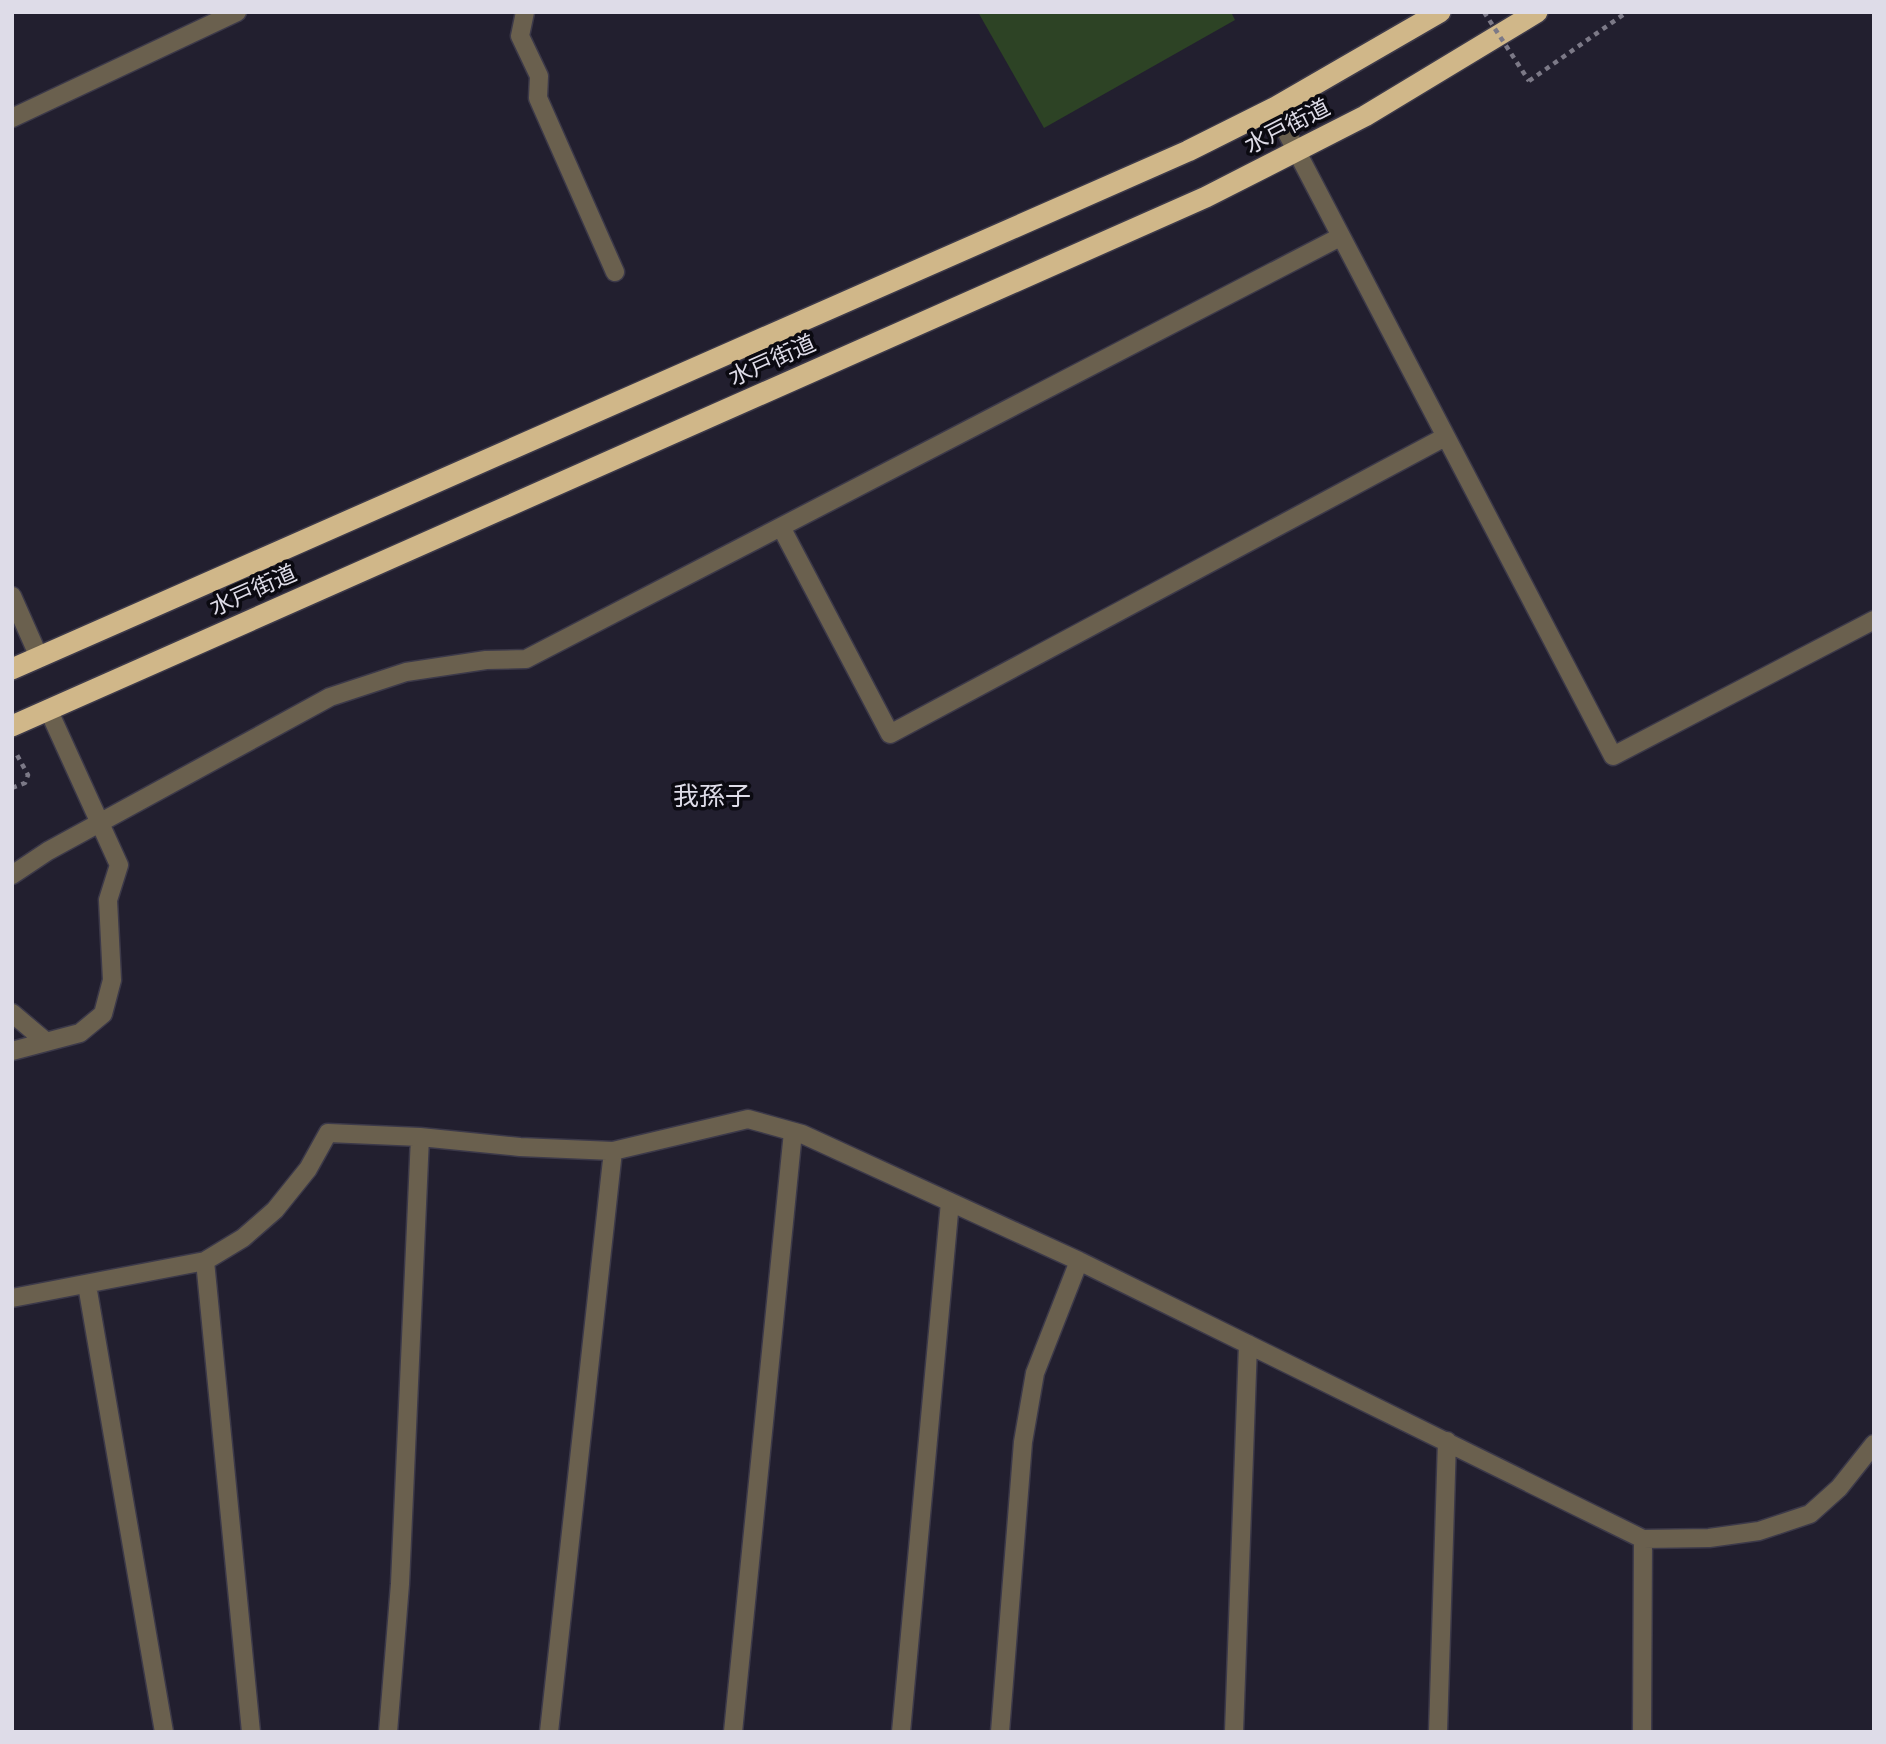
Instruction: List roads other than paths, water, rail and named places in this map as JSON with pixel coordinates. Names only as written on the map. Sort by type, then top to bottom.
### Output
[{"type":"highway","name":"水戸街道","points":[[12,669],[1188,151],[1274,108],[1440,12]]},
{"type":"highway","name":"水戸街道","points":[[12,726],[1180,208],[1365,116],[1537,12]]},
{"type":"street","points":[[12,118],[237,12]]},
{"type":"street","points":[[525,12],[520,36],[539,76],[538,98],[615,272]]},
{"type":"street","points":[[1274,108],[1612,756],[1874,620]]},
{"type":"street","points":[[12,875],[100,823],[330,697],[406,672],[486,660],[526,659],[1340,237]]},
{"type":"street","points":[[781,527],[890,734],[1445,437]]},
{"type":"street","points":[[12,596],[38,657]]},
{"type":"street","points":[[12,1051],[44,1040],[80,1033],[103,1014],[112,980],[108,900],[119,865],[48,709]]},
{"type":"street","points":[[12,1013],[44,1040]]},
{"type":"street","points":[[12,1298],[205,1261],[243,1238],[275,1210],[308,1169],[328,1133],[613,1151],[748,1119],[793,1132],[1079,1261],[1643,1539],[1709,1538],[1759,1531],[1810,1514],[1839,1488],[1874,1444]]},
{"type":"street","points":[[733,1732],[793,1132]]},
{"type":"street","points":[[388,1732],[400,1584],[421,1137]]},
{"type":"street","points":[[549,1732],[613,1151]]},
{"type":"street","points":[[901,1732],[950,1202]]},
{"type":"street","points":[[205,1261],[251,1732]]},
{"type":"street","points":[[1000,1732],[1025,1431],[1035,1373],[1079,1261]]},
{"type":"street","points":[[87,1285],[164,1732]]},
{"type":"street","points":[[1234,1732],[1248,1344]]},
{"type":"street","points":[[1438,1732],[1447,1441]]},
{"type":"street","points":[[1642,1732],[1643,1539]]},
{"type":"district","name":"我孫子","points":[[712,796]]}]
